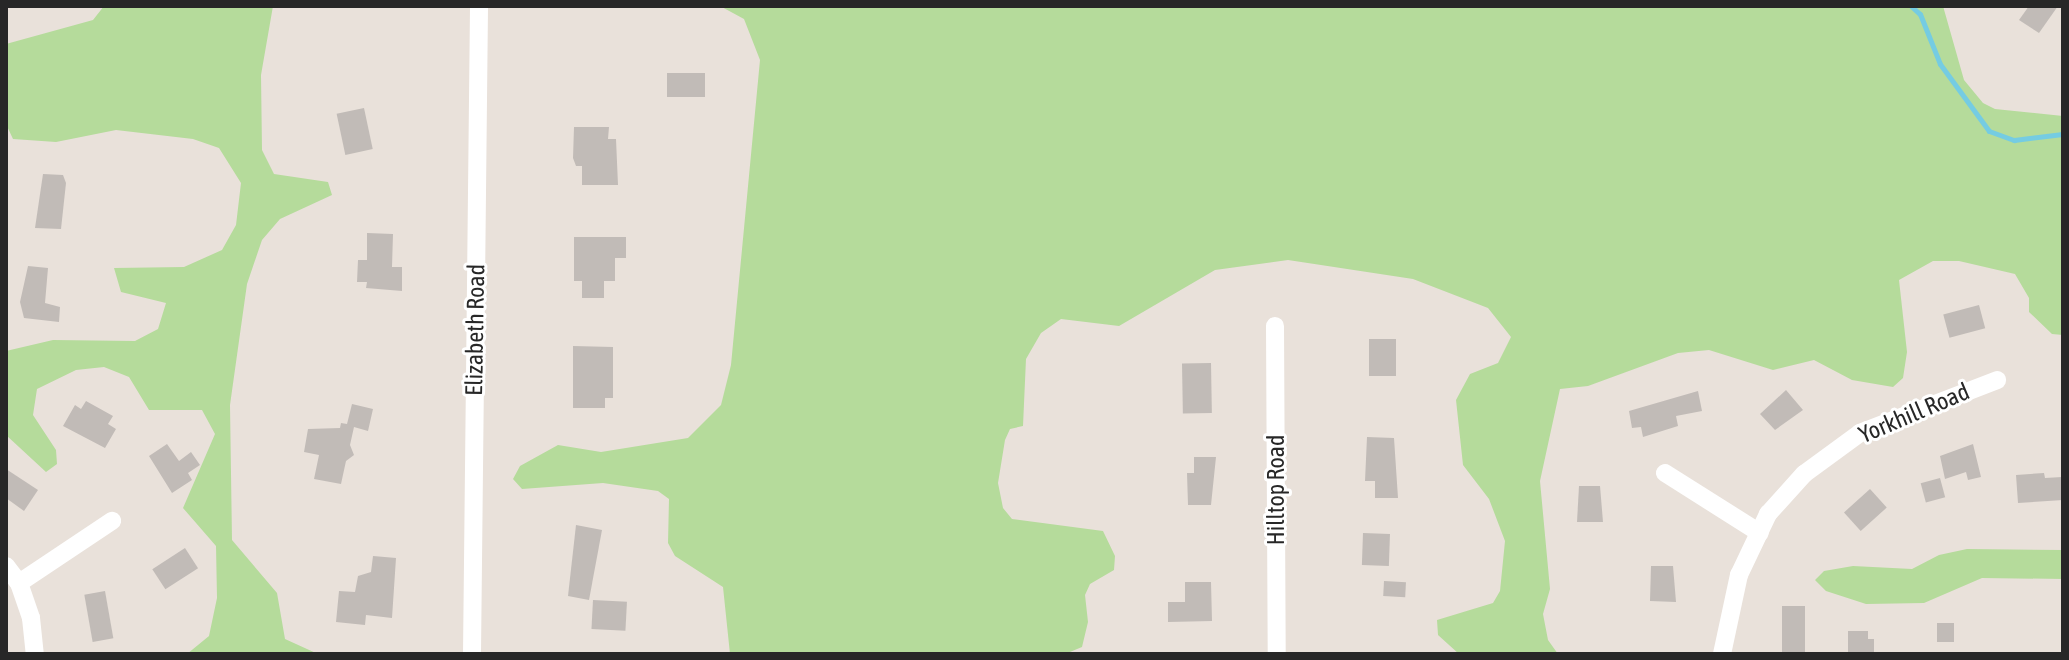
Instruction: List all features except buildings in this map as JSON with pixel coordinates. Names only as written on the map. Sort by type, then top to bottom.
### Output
[{"type":"street","name":"Elizabeth Road","points":[[472,654],[479,6]]},
{"type":"street","name":"Hilltop Road","points":[[1275,326],[1277,654]]},
{"type":"street","name":"Yorkhill Road","points":[[1722,654],[1739,575],[1768,514],[1804,474],[1860,433],[1997,380]]},
{"type":"street","points":[[1665,473],[1760,533]]},
{"type":"street","points":[[19,583],[112,521]]},
{"type":"street","points":[[6,566],[19,583],[31,618],[35,654]]},
{"type":"green space","points":[[104,6],[273,6],[261,75],[262,150],[274,174],[328,182],[332,195],[280,219],[262,240],[247,284],[230,405],[232,540],[277,593],[285,639],[318,654],[187,654],[209,636],[217,598],[216,546],[183,508],[215,434],[202,410],[149,410],[129,377],[104,367],[76,370],[37,389],[33,415],[56,450],[57,464],[46,472],[6,435],[6,351],[53,340],[135,341],[158,329],[166,303],[121,292],[114,268],[184,267],[222,250],[236,225],[241,183],[219,148],[193,139],[116,130],[56,142],[13,139],[6,124],[6,44],[93,20]]},
{"type":"green space","points":[[720,6],[1943,6],[1964,80],[1983,103],[1995,109],[2063,116],[2063,335],[2052,334],[2029,312],[2029,298],[2015,274],[1959,261],[1933,261],[1899,280],[1907,352],[1903,378],[1893,387],[1852,380],[1814,360],[1773,370],[1709,350],[1678,353],[1588,386],[1560,389],[1540,481],[1550,589],[1543,614],[1548,640],[1558,654],[1459,654],[1438,635],[1437,620],[1493,603],[1500,591],[1505,541],[1489,499],[1463,465],[1456,400],[1470,374],[1498,363],[1511,337],[1488,308],[1413,279],[1288,260],[1215,270],[1119,326],[1061,319],[1041,333],[1026,359],[1023,426],[1010,429],[1005,440],[998,483],[1003,508],[1012,519],[1103,531],[1115,556],[1114,570],[1090,584],[1085,595],[1088,622],[1082,647],[1065,654],[730,654],[723,587],[675,556],[668,543],[669,499],[658,491],[603,483],[522,489],[513,479],[520,466],[558,445],[601,452],[688,438],[721,405],[731,365],[760,60],[744,19]]},
{"type":"green space","points":[[1967,549],[2063,550],[2063,579],[1982,578],[1924,603],[1866,604],[1826,591],[1815,580],[1824,571],[1853,566],[1912,569],[1939,555]]},
{"type":"waterway","points":[[1911,6],[1920,14],[1940,64],[1989,131],[2014,140],[2063,134]]}]
